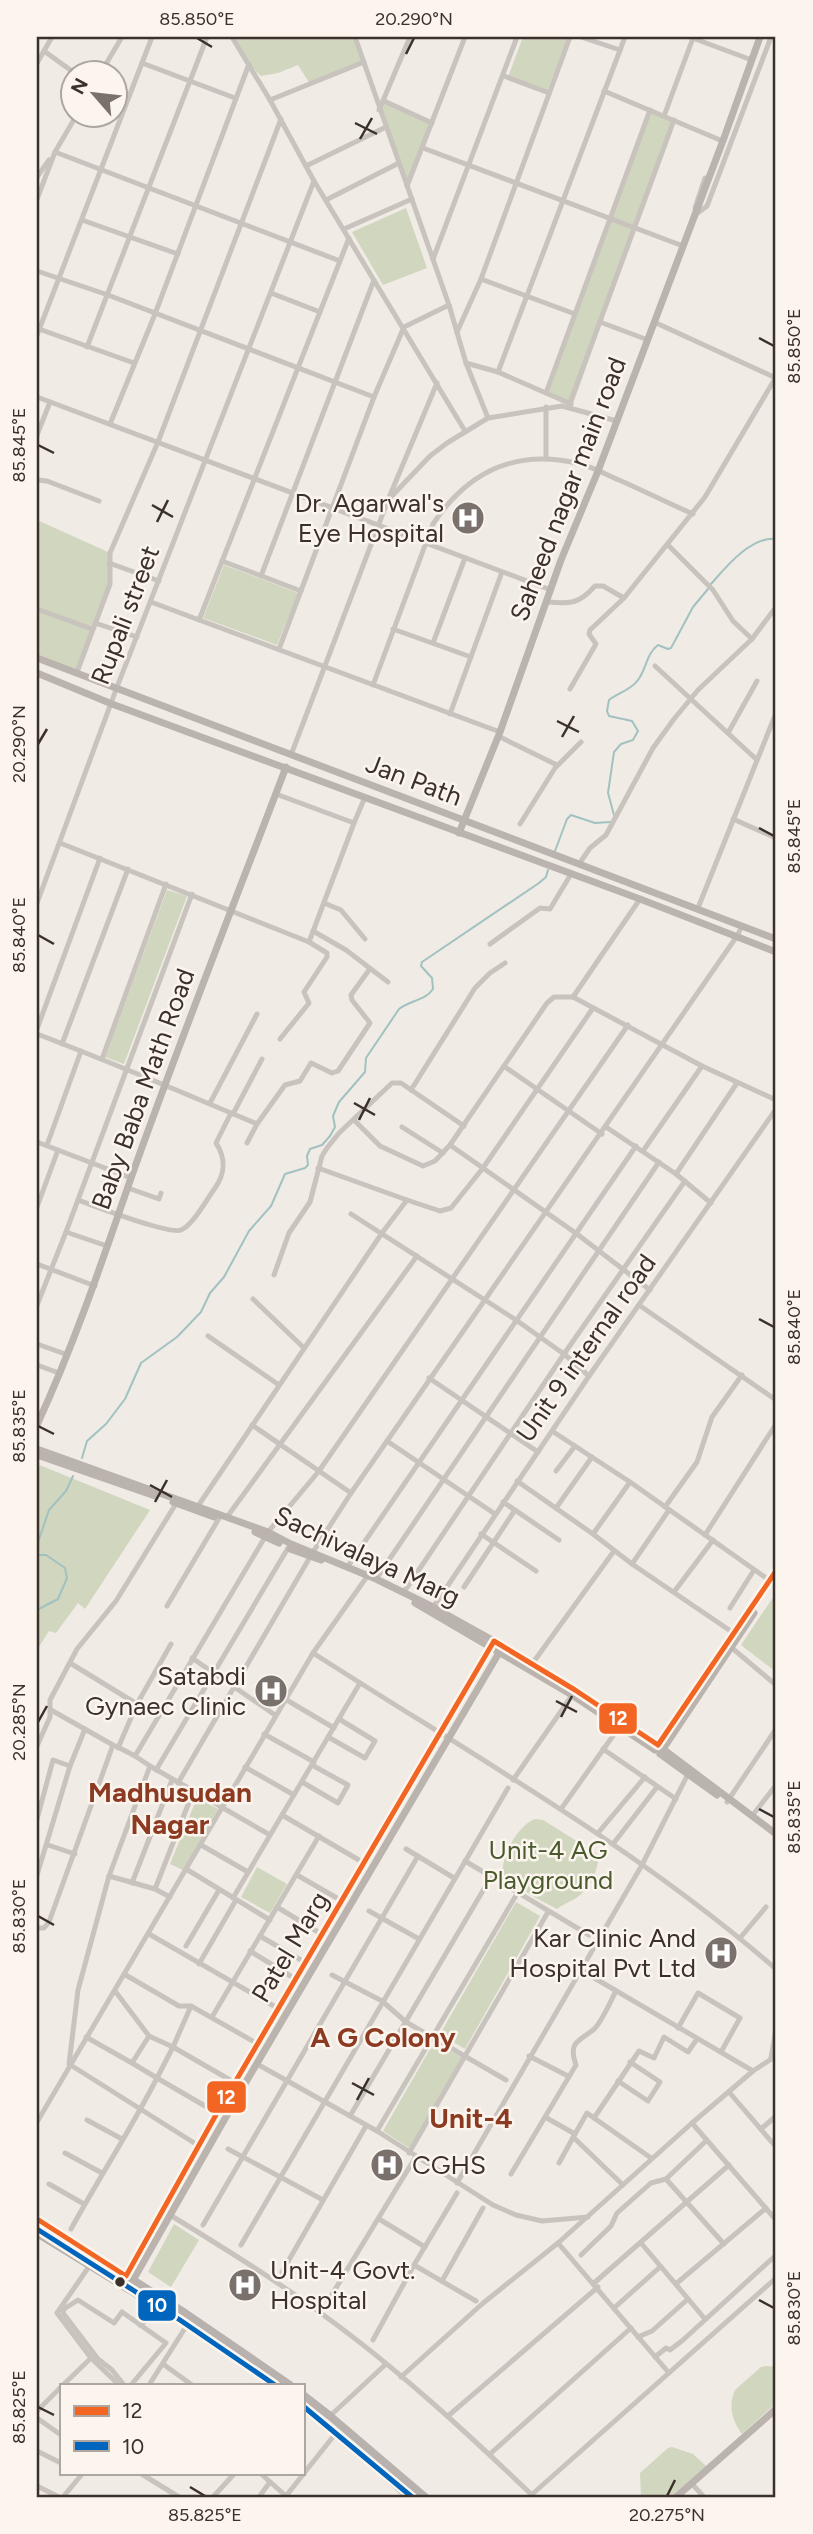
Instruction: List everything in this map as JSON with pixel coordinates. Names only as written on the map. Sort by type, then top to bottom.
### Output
[{"type":"main road","points":[[37,2219],[158,2306],[275,2384]]},
{"type":"main road","points":[[37,2233],[241,2350],[289,2384]]},
{"type":"main road","points":[[304,2396],[424,2497]]},
{"type":"main road","points":[[304,2408],[409,2497]]},
{"type":"street","points":[[37,63],[52,37]]},
{"type":"street","points":[[108,60],[122,37]]},
{"type":"street","points":[[134,363],[38,332],[152,37]]},
{"type":"street","points":[[87,347],[207,37]]},
{"type":"street","points":[[232,37],[314,181],[465,431]]},
{"type":"street","points":[[355,37],[488,418]]},
{"type":"street","points":[[379,110],[410,37]]},
{"type":"street","points":[[407,187],[465,37]]},
{"type":"street","points":[[433,259],[517,37]]},
{"type":"street","points":[[457,332],[481,279],[570,37]]},
{"type":"street","points":[[581,37],[620,50]]},
{"type":"street","points":[[498,372],[625,37]]},
{"type":"street","points":[[664,116],[692,37],[705,39],[749,59]]},
{"type":"street","points":[[694,216],[696,203],[758,37]]},
{"type":"street","name":"Saheed nagar main road","points":[[459,832],[499,734],[551,590],[716,160],[758,37]]},
{"type":"street","points":[[694,216],[706,206],[771,37],[776,41]]},
{"type":"street","points":[[44,51],[60,62]]},
{"type":"street","points":[[270,100],[364,62]]},
{"type":"street","points":[[142,63],[235,98]]},
{"type":"street","points":[[110,424],[155,314],[249,64]]},
{"type":"street","points":[[504,76],[549,93]]},
{"type":"street","points":[[604,91],[720,140]]},
{"type":"street","points":[[384,101],[432,123]]},
{"type":"street","points":[[546,393],[650,110]]},
{"type":"street","points":[[77,672],[110,584],[109,563],[113,545],[158,442],[281,119]]},
{"type":"street","points":[[570,403],[674,121]]},
{"type":"street","points":[[306,166],[386,127]]},
{"type":"street","points":[[37,177],[68,130]]},
{"type":"street","points":[[422,148],[683,246]]},
{"type":"street","points":[[55,152],[340,261]]},
{"type":"street","points":[[37,199],[55,152]]},
{"type":"street","points":[[326,200],[399,163]]},
{"type":"street","name":"Rupali street","points":[[37,903],[117,687],[314,181]]},
{"type":"street","points":[[344,229],[412,198]]},
{"type":"street","points":[[82,220],[178,254]]},
{"type":"street","points":[[200,620],[349,237]]},
{"type":"street","points":[[37,271],[108,295],[374,397]]},
{"type":"street","points":[[481,279],[575,314]]},
{"type":"street","points":[[261,576],[374,280]]},
{"type":"street","points":[[271,293],[320,312]]},
{"type":"street","points":[[279,649],[374,397],[404,327],[449,305]]},
{"type":"street","points":[[600,322],[648,340]]},
{"type":"street","points":[[570,689],[596,644],[589,634],[590,630],[624,598],[693,514],[776,377],[654,322]]},
{"type":"street","points":[[467,363],[498,372],[617,421]]},
{"type":"street","points":[[291,755],[388,500],[437,383]]},
{"type":"street","points":[[37,397],[551,590]]},
{"type":"street","points":[[37,435],[50,402]]},
{"type":"street","points":[[388,500],[430,456],[488,418],[562,406],[593,412]]},
{"type":"street","points":[[546,407],[546,458]]},
{"type":"street","points":[[373,685],[424,543],[444,508],[467,484],[496,468],[546,458],[582,464],[693,514]]},
{"type":"street","points":[[37,480],[47,481],[99,500]]},
{"type":"street","points":[[668,545],[705,581],[733,621],[752,639]]},
{"type":"street","points":[[433,643],[465,558]]},
{"type":"street","points":[[222,561],[302,591]]},
{"type":"street","points":[[109,563],[159,581]]},
{"type":"street","points":[[450,714],[502,572]]},
{"type":"street","points":[[547,602],[577,602],[585,598],[595,586],[600,585],[624,598]]},
{"type":"street","points":[[151,601],[450,714],[499,734],[557,765]]},
{"type":"street","points":[[579,864],[590,848],[606,835],[653,748],[690,700],[752,639],[776,607]]},
{"type":"street","points":[[37,609],[137,638]]},
{"type":"street","points":[[393,629],[471,657]]},
{"type":"street","name":"Jan Path","points":[[37,658],[776,939]]},
{"type":"street","points":[[655,666],[756,759]]},
{"type":"street","name":"Jan Path","points":[[37,673],[112,704],[776,952]]},
{"type":"street","points":[[728,733],[757,681]]},
{"type":"street","points":[[698,908],[756,759],[774,727],[776,713]]},
{"type":"street","points":[[520,824],[557,765],[581,742]]},
{"type":"street","name":"Baby Baba Math Road","points":[[37,1425],[95,1286],[131,1178],[286,767]]},
{"type":"street","points":[[276,794],[354,823]]},
{"type":"street","points":[[309,942],[365,797]]},
{"type":"street","points":[[733,819],[776,838]]},
{"type":"street","points":[[60,843],[232,910],[309,942],[327,953],[304,992],[309,1003],[280,1040]]},
{"type":"street","points":[[100,858],[37,1032],[257,1124]]},
{"type":"street","points":[[62,1044],[128,869]]},
{"type":"street","points":[[490,944],[540,908],[550,909],[571,874]]},
{"type":"street","points":[[102,1059],[166,884]]},
{"type":"street","points":[[37,1305],[192,894]]},
{"type":"street","points":[[573,997],[640,899]]},
{"type":"street","points":[[324,903],[342,912],[365,939]]},
{"type":"street","points":[[132,1883],[175,1782],[312,1554],[429,1378],[602,1134],[742,926]]},
{"type":"street","points":[[313,931],[346,950],[388,982]]},
{"type":"street","points":[[411,1090],[475,988],[489,973],[505,963]]},
{"type":"street","points":[[247,1143],[285,1085],[300,1081],[311,1063],[332,1073],[338,1071],[370,1023],[351,995],[369,970]]},
{"type":"street","points":[[354,1120],[380,1146],[423,1166],[431,1164],[464,1126],[550,999],[559,996],[573,997],[702,1066],[776,1100]]},
{"type":"street","points":[[318,1168],[440,1211],[448,1211],[484,1168],[593,1008]]},
{"type":"street","points":[[210,1104],[257,1014]]},
{"type":"street","points":[[135,1756],[267,1534],[319,1471],[628,1026]]},
{"type":"street","points":[[47,1146],[82,1051]]},
{"type":"street","points":[[78,1200],[168,1230],[183,1229],[219,1181],[223,1159],[216,1143],[262,1059]]},
{"type":"street","points":[[505,1066],[602,1134]]},
{"type":"street","points":[[643,1151],[702,1066]]},
{"type":"street","points":[[274,1275],[289,1233],[310,1202],[322,1156],[331,1142],[392,1083],[397,1082],[411,1090],[464,1126]]},
{"type":"street","points":[[676,1174],[737,1083]]},
{"type":"street","name":"Unit 9 internal road","points":[[432,1609],[589,1376],[776,1109]]},
{"type":"street","points":[[402,1127],[443,1153]]},
{"type":"street","points":[[606,1127],[676,1174],[711,1203]]},
{"type":"street","points":[[37,1143],[131,1178]]},
{"type":"street","points":[[450,1145],[624,1268],[650,1290]]},
{"type":"street","points":[[348,1566],[636,1146]]},
{"type":"street","points":[[37,1208],[58,1150]]},
{"type":"street","points":[[376,1578],[659,1162]]},
{"type":"street","points":[[404,1592],[564,1354],[685,1181]]},
{"type":"street","points":[[128,1188],[144,1196],[159,1199],[161,1193]]},
{"type":"street","points":[[198,1506],[407,1200]]},
{"type":"street","points":[[351,1214],[516,1320],[564,1354],[589,1376]]},
{"type":"street","points":[[66,1232],[107,1246]]},
{"type":"street","points":[[167,1606],[223,1517],[281,1445],[417,1256]]},
{"type":"street","points":[[37,1264],[95,1286]]},
{"type":"street","points":[[253,1299],[304,1349]]},
{"type":"street","points":[[639,1305],[776,1399]]},
{"type":"street","points":[[208,1336],[279,1385]]},
{"type":"street","points":[[37,1344],[68,1355]]},
{"type":"street","points":[[37,1365],[59,1373]]},
{"type":"street","points":[[632,1564],[697,1462],[712,1416],[742,1375]]},
{"type":"street","points":[[429,1378],[538,1452]]},
{"type":"street","points":[[37,1401],[46,1405]]},
{"type":"street","points":[[705,1535],[776,1424]]},
{"type":"street","points":[[251,1425],[351,1493]]},
{"type":"street","points":[[552,1431],[630,1482],[754,1570],[773,1579]]},
{"type":"street","points":[[387,1441],[495,1514]]},
{"type":"street","points":[[556,1471],[575,1446]]},
{"type":"street","name":"Sachivalaya Marg","points":[[37,1449],[223,1517]]},
{"type":"street","name":"Sachivalaya Marg","points":[[37,1455],[267,1534],[432,1609]]},
{"type":"street","points":[[556,1508],[592,1457]]},
{"type":"street","points":[[517,1481],[737,1636]]},
{"type":"street","points":[[593,1534],[630,1482]]},
{"type":"street","points":[[37,1746],[51,1710],[50,1700],[77,1649],[117,1601],[177,1501]]},
{"type":"street","points":[[503,1502],[559,1540]]},
{"type":"street","points":[[464,1587],[515,1510]]},
{"type":"street","name":"Sachivalaya Marg","points":[[267,1534],[288,1548],[348,1566],[404,1592],[574,1693]]},
{"type":"street","points":[[481,1534],[536,1571]]},
{"type":"street","points":[[674,1592],[713,1541]]},
{"type":"street","points":[[69,2064],[78,1990],[109,1876],[153,1768],[288,1548]]},
{"type":"street","points":[[532,1664],[614,1551]]},
{"type":"street","points":[[730,1608],[754,1570]]},
{"type":"street","points":[[659,1749],[737,1636],[776,1570]]},
{"type":"street","points":[[37,2119],[149,1934],[275,1715],[313,1653],[366,1578]]},
{"type":"street","points":[[659,1749],[732,1648],[737,1636]]},
{"type":"street","points":[[37,1928],[44,1928],[49,1922],[116,1746],[171,1644]]},
{"type":"street","name":"Patel Marg","points":[[127,2283],[217,2113],[257,2064],[493,1644]]},
{"type":"street","points":[[732,1648],[776,1685]]},
{"type":"street","name":"Sachivalaya Marg","points":[[501,1649],[532,1664],[659,1749],[776,1834]]},
{"type":"street","name":"Patel Marg","points":[[127,2283],[170,2215],[258,2044],[364,1863],[443,1735],[501,1649]]},
{"type":"street","points":[[313,1653],[598,1833],[740,1938],[776,1969]]},
{"type":"street","points":[[192,1658],[275,1715]]},
{"type":"street","points":[[70,1663],[137,1704]]},
{"type":"street","points":[[199,1964],[248,1872],[360,1683]]},
{"type":"street","points":[[513,1780],[574,1693]]},
{"type":"street","points":[[285,1699],[334,1728]]},
{"type":"street","points":[[51,1710],[270,1835]]},
{"type":"street","points":[[328,1737],[365,1758],[375,1741],[339,1719]]},
{"type":"street","points":[[561,1809],[621,1724]]},
{"type":"street","points":[[37,1875],[70,1766],[85,1729]]},
{"type":"street","points":[[729,1800],[776,1729]]},
{"type":"street","points":[[264,1734],[348,1785],[338,1803],[302,1782]]},
{"type":"street","points":[[603,1749],[676,1799]]},
{"type":"street","name":"Sachivalaya Marg","points":[[659,1749],[688,1774],[729,1800],[776,1840]]},
{"type":"street","points":[[37,1819],[53,1760],[70,1766]]},
{"type":"street","points":[[245,1767],[295,1794]]},
{"type":"street","points":[[457,2183],[579,1969],[642,1865],[688,1774]]},
{"type":"street","points":[[598,1833],[645,1777]]},
{"type":"street","points":[[752,1816],[776,1785]]},
{"type":"street","points":[[613,1844],[657,1787]]},
{"type":"street","points":[[241,2245],[508,1788]]},
{"type":"street","points":[[155,1889],[193,1792]]},
{"type":"street","points":[[282,1815],[364,1863]]},
{"type":"street","points":[[212,2017],[319,1836]]},
{"type":"street","points":[[48,1845],[75,1854]]},
{"type":"street","points":[[201,1845],[248,1872]]},
{"type":"street","points":[[406,1849],[454,1878]]},
{"type":"street","points":[[203,2225],[418,1856]]},
{"type":"street","points":[[465,1861],[589,1935]]},
{"type":"street","points":[[186,1869],[270,1920]]},
{"type":"street","points":[[297,1875],[342,1901]]},
{"type":"street","points":[[109,1876],[170,1896]]},
{"type":"street","points":[[350,2116],[491,1877]]},
{"type":"street","points":[[186,1947],[219,1890]]},
{"type":"street","points":[[377,2131],[518,1892]]},
{"type":"street","points":[[277,1907],[323,1935]]},
{"type":"street","points":[[740,1938],[766,1907]]},
{"type":"street","points":[[369,1911],[419,1938]]},
{"type":"street","points":[[409,2153],[548,1912]]},
{"type":"street","points":[[149,1934],[279,2009]]},
{"type":"street","points":[[260,1936],[306,1963]]},
{"type":"street","points":[[250,1951],[297,1980]]},
{"type":"street","points":[[579,1969],[753,2071]]},
{"type":"street","points":[[124,1974],[179,2006],[191,2006],[258,2044]]},
{"type":"street","points":[[332,1975],[382,2001],[406,2022],[506,2080]]},
{"type":"street","points":[[115,1991],[149,2036],[239,2085]]},
{"type":"street","points":[[511,2174],[576,2065],[572,2052],[577,2041],[594,2030],[616,1991]]},
{"type":"street","points":[[678,2028],[698,1993],[740,2018],[720,2052]]},
{"type":"street","points":[[71,2229],[141,2111],[191,2006]]},
{"type":"street","points":[[401,2378],[482,2304],[588,2217],[651,2158],[753,2071],[774,2057],[776,2029]]},
{"type":"street","points":[[132,2063],[149,2036]]},
{"type":"street","points":[[86,2037],[217,2113]]},
{"type":"street","points":[[594,2118],[639,2051],[654,2058],[664,2037],[688,2052],[696,2039]]},
{"type":"street","points":[[529,2056],[568,2076]]},
{"type":"street","points":[[618,2081],[648,2101],[660,2082],[630,2062]]},
{"type":"street","points":[[69,2064],[199,2146]]},
{"type":"street","points":[[257,2064],[377,2131],[415,2158],[493,2205],[516,2215],[542,2221],[588,2217]]},
{"type":"street","points":[[729,2092],[776,2147]]},
{"type":"street","points":[[559,2162],[587,2113],[651,2158]]},
{"type":"street","points":[[761,2129],[776,2116]]},
{"type":"street","points":[[545,2117],[574,2136],[623,2185]]},
{"type":"street","points":[[86,2120],[122,2139]]},
{"type":"street","points":[[692,2123],[776,2220]]},
{"type":"street","points":[[282,2272],[366,2126]]},
{"type":"street","points":[[581,2255],[611,2226],[617,2213],[651,2183],[666,2179],[708,2140]]},
{"type":"street","points":[[228,2148],[323,2200]]},
{"type":"street","points":[[65,2153],[102,2173]]},
{"type":"street","points":[[328,2301],[415,2158]]},
{"type":"street","points":[[448,2416],[729,2165]]},
{"type":"street","points":[[666,2179],[724,2244]]},
{"type":"street","points":[[49,2184],[84,2204]]},
{"type":"street","points":[[373,2340],[457,2193]]},
{"type":"street","points":[[442,2281],[482,2208]]},
{"type":"street","points":[[677,2283],[766,2208]]},
{"type":"street","points":[[170,2215],[321,2313],[448,2416],[490,2454],[530,2496],[776,2278]]},
{"type":"street","points":[[379,2219],[425,2247]]},
{"type":"street","points":[[558,2243],[669,2373]]},
{"type":"street","points":[[641,2243],[705,2319]]},
{"type":"street","points":[[655,2357],[666,2347],[670,2350],[776,2255]]},
{"type":"street","points":[[89,2265],[57,2313],[91,2358],[121,2384]]},
{"type":"street","points":[[414,2265],[476,2301]]},
{"type":"street","points":[[614,2308],[660,2267]]},
{"type":"street","points":[[638,2337],[652,2331],[688,2299]]},
{"type":"street","points":[[121,2384],[112,2370],[98,2359],[63,2313],[64,2309],[78,2300],[114,2323],[122,2312],[166,2343],[132,2384]]},
{"type":"street","points":[[140,2325],[158,2306]]},
{"type":"street","points":[[150,2384],[187,2325]]},
{"type":"street","points":[[490,2454],[631,2329]]},
{"type":"street","points":[[64,2384],[91,2358]]},
{"type":"street","points":[[163,2364],[191,2384]]},
{"type":"street","points":[[330,2416],[386,2364]]},
{"type":"street","points":[[37,2411],[60,2388]]},
{"type":"street","points":[[676,2497],[776,2409]]},
{"type":"street","points":[[37,2418],[60,2434]]},
{"type":"street","points":[[261,2474],[287,2496],[336,2433]]},
{"type":"street","points":[[37,2451],[60,2462]]},
{"type":"street","points":[[37,2486],[61,2497],[81,2474]]},
{"type":"street","points":[[142,2474],[179,2497]]},
{"type":"street","points":[[213,2497],[234,2474]]},
{"type":"street","points":[[258,2497],[270,2482]]},
{"type":"street","points":[[692,2483],[704,2497]]},
{"type":"green space","points":[[233,37],[355,37],[364,62],[310,84],[298,65],[261,76],[249,64]]},
{"type":"green space","points":[[523,37],[568,37],[547,92],[508,77]]},
{"type":"green space","points":[[384,101],[432,123],[407,186],[379,110]]},
{"type":"green space","points":[[650,110],[674,120],[573,404],[546,393]]},
{"type":"green space","points":[[406,208],[427,268],[383,285],[352,232]]},
{"type":"green space","points":[[37,520],[108,552],[109,583],[91,627],[37,608]]},
{"type":"green space","points":[[224,565],[298,593],[277,645],[203,618]]},
{"type":"green space","points":[[37,610],[91,629],[76,671],[37,657]]},
{"type":"green space","points":[[167,890],[187,896],[124,1064],[105,1057]]},
{"type":"green space","points":[[37,1464],[150,1510],[85,1609],[78,1603],[56,1633],[49,1631],[37,1650]]},
{"type":"green space","points":[[776,1593],[776,1672],[741,1645]]},
{"type":"green space","points":[[197,1798],[218,1809],[183,1870],[170,1864]]},
{"type":"green space","name":"Unit-4 AG Playground","points":[[535,1819],[543,1820],[599,1855],[588,1887],[557,1909],[503,1876],[507,1851],[522,1828]]},
{"type":"green space","points":[[257,1867],[287,1884],[270,1913],[241,1897]]},
{"type":"green space","points":[[516,1902],[540,1916],[465,2049],[440,2034]]},
{"type":"green space","points":[[434,2042],[463,2058],[411,2149],[383,2131]]},
{"type":"green space","points":[[174,2224],[199,2240],[171,2287],[148,2272]]},
{"type":"green space","points":[[761,2367],[776,2367],[776,2403],[742,2434],[732,2413],[735,2390]]},
{"type":"green space","points":[[672,2447],[693,2454],[706,2466],[670,2497],[641,2497],[640,2473]]},
{"type":"waterway","points":[[711,584],[748,547],[767,539],[776,539]]},
{"type":"waterway","points":[[614,815],[608,793],[614,752],[621,744],[633,740],[638,731],[632,721],[609,716],[609,700],[635,683],[658,645],[671,648],[693,607],[708,589]]},
{"type":"waterway","points":[[555,851],[571,815],[595,823],[610,822]]},
{"type":"waterway","points":[[82,1458],[87,1441],[106,1424],[125,1399],[141,1363],[177,1337],[201,1312],[249,1231],[271,1206],[285,1174],[305,1168],[308,1165],[307,1156],[310,1149],[322,1145],[330,1136],[335,1127],[333,1116],[339,1102],[365,1072],[366,1058],[399,1009],[426,996],[433,989],[432,978],[421,966],[422,962],[539,883],[546,877],[548,870]]},
{"type":"waterway","points":[[37,1545],[49,1510],[66,1491],[73,1476]]},
{"type":"waterway","points":[[37,1555],[46,1555],[65,1568],[67,1578],[58,1599],[37,1610]]},
{"type":"transit line","name":"12","points":[[37,2219],[126,2276],[217,2113],[494,1641],[658,1745],[776,1571]]},
{"type":"transit line","name":"10","points":[[37,2229],[180,2320],[274,2384]]},
{"type":"transit line","name":"10","points":[[304,2407],[412,2497]]},
{"type":"place","name":"Dr. Agarwal's Eye Hospital","points":[[468,518]]},
{"type":"place","name":"Satabdi Gynaec Clinic","points":[[271,1691]]},
{"type":"place","name":"Kar Clinic And Hospital Pvt Ltd","points":[[721,1953]]},
{"type":"place","name":"CGHS","points":[[387,2165]]},
{"type":"place","name":"Unit-4 Govt. Hospital","points":[[245,2285]]},
{"type":"district","name":"Madhusudan Nagar","points":[[170,1808]]},
{"type":"district","name":"A G Colony","points":[[383,2037]]},
{"type":"district","name":"Unit-4","points":[[471,2118]]}]
